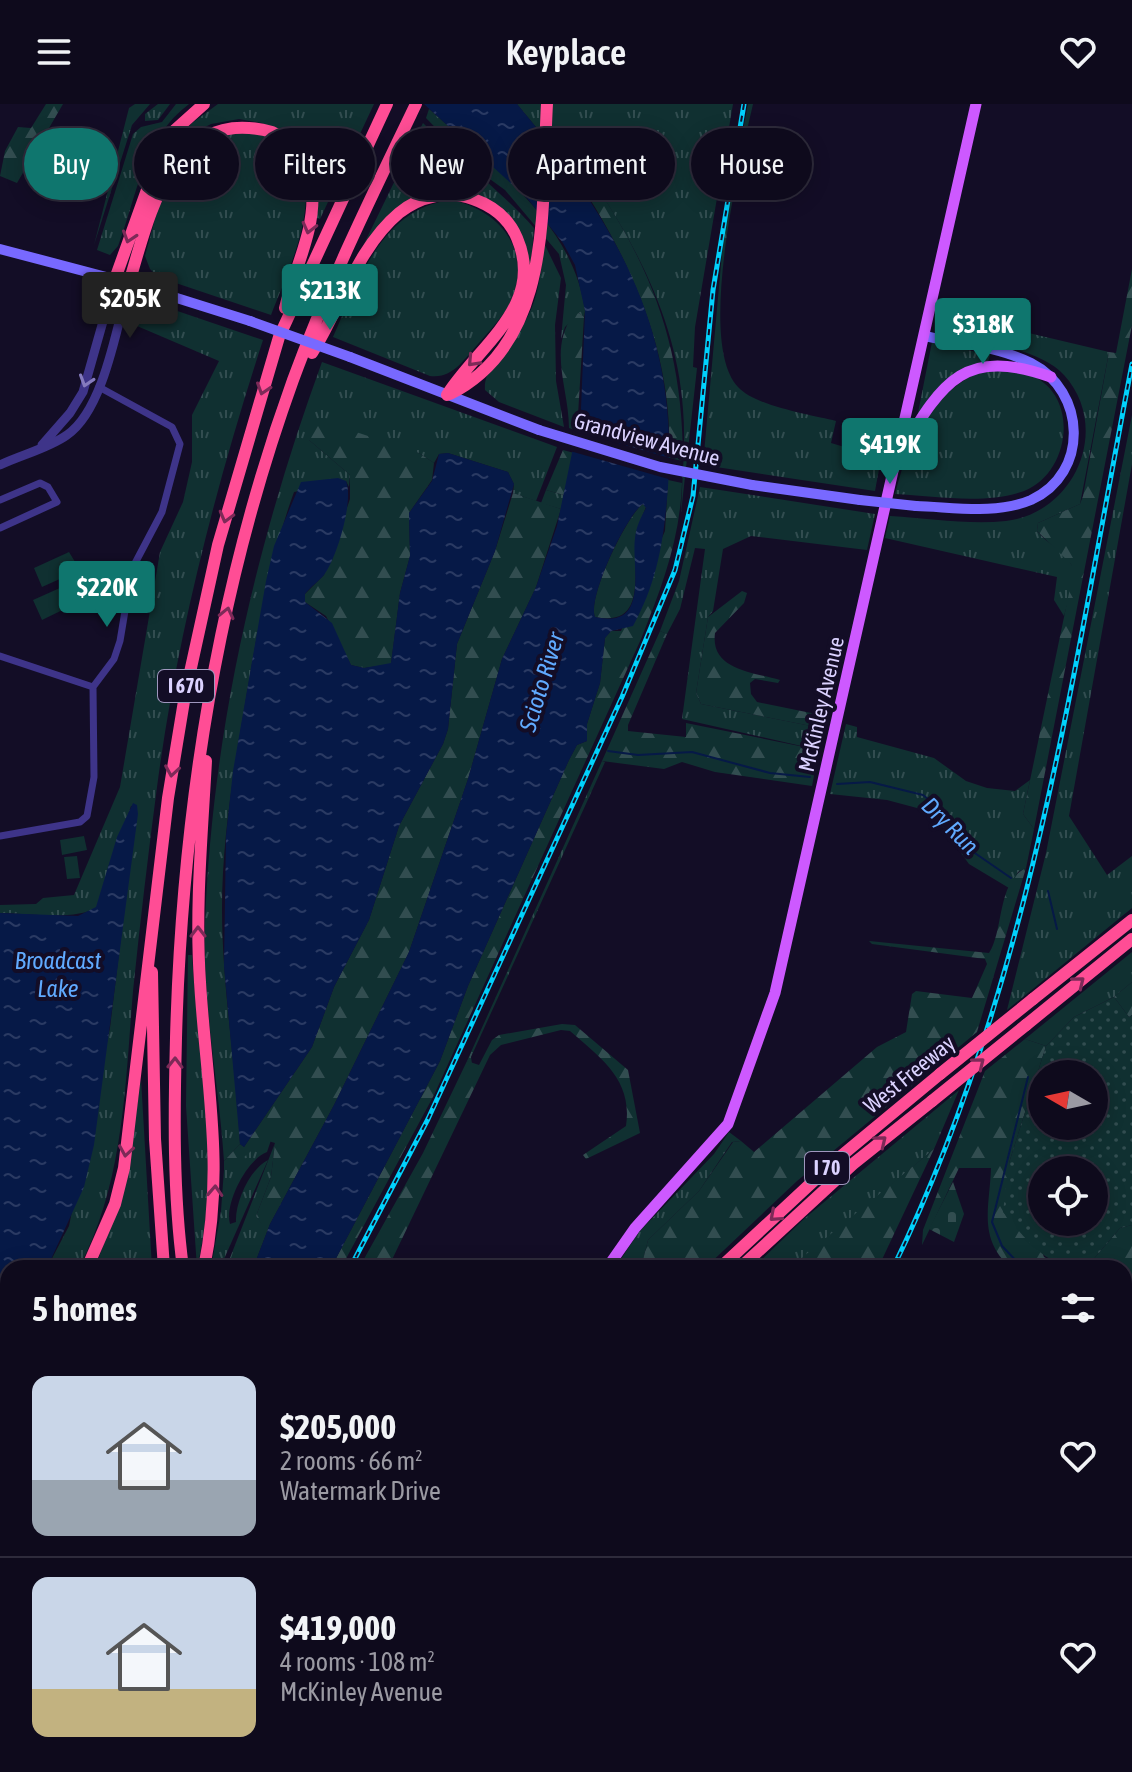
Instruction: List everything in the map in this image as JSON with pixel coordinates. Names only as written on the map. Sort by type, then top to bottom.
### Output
[{"type":"highway","points":[[115,279],[162,148],[175,130],[204,104]]},
{"type":"highway","name":"I 670","points":[[182,1260],[175,1074],[181,914],[190,818],[211,690],[250,522],[292,384],[353,234],[416,104]]},
{"type":"highway","points":[[447,395],[472,383],[516,328],[531,293],[538,253],[547,104]]},
{"type":"highway","name":"I 670","points":[[163,1260],[155,1139],[151,934],[168,798],[200,621],[247,442],[279,337],[385,108]]},
{"type":"highway","points":[[129,283],[154,198],[179,149],[211,128],[236,124],[264,129],[287,142],[297,152],[310,175],[312,189],[312,218],[279,337]]},
{"type":"highway","points":[[292,384],[384,228],[414,203],[429,197],[457,195],[488,205],[506,220],[522,252],[524,277],[518,301],[503,329],[460,375],[447,395]]},
{"type":"highway","points":[[205,1260],[214,1212],[216,1172],[198,938],[211,690]]},
{"type":"highway","name":"West Freeway","points":[[729,1260],[835,1161],[1132,920]]},
{"type":"highway","points":[[90,1260],[115,1204],[124,1168],[151,934]]},
{"type":"highway","name":"West Freeway","points":[[749,1260],[853,1164],[1132,939]]},
{"type":"main road","name":"McKinley Avenue","points":[[613,1260],[635,1228],[720,1136],[741,1092],[778,984],[976,104]]},
{"type":"main road","name":"Grandview Avenue","points":[[0,249],[129,283],[250,321],[539,430],[660,467],[752,485],[916,506],[1007,506],[1032,499],[1050,488],[1068,463],[1076,432],[1072,408],[1051,377],[1018,358],[924,336]]},
{"type":"main road","points":[[896,461],[939,395],[963,375],[997,364],[1051,377]]},
{"type":"street","points":[[42,445],[70,413],[83,392],[115,279]]},
{"type":"street","points":[[0,465],[65,437],[82,421],[99,387],[129,283]]},
{"type":"street","points":[[0,836],[80,822],[87,816],[94,777],[93,687],[114,659],[132,569],[162,512],[180,444],[172,427],[99,387]]},
{"type":"street","points":[[0,500],[40,483],[48,487],[57,502],[0,528]]},
{"type":"street","points":[[0,656],[93,687]]},
{"type":"green space","points":[[46,104],[63,104],[49,128],[31,128]]},
{"type":"green space","points":[[135,104],[150,104],[132,125],[118,169],[118,151],[129,108]]},
{"type":"green space","points":[[158,104],[170,104],[158,120],[145,121],[145,114]]},
{"type":"green space","points":[[176,104],[189,104],[166,128],[140,128],[162,122]]},
{"type":"green space","points":[[218,104],[374,104],[363,128],[273,128],[239,119],[203,128],[188,128]]},
{"type":"green space","points":[[517,104],[733,104],[729,128],[691,128],[691,200],[717,200],[695,327],[693,367],[697,368],[681,513],[683,409],[672,343],[649,280],[605,200],[675,200],[675,128],[537,128]]},
{"type":"green space","points":[[748,104],[753,104],[748,128],[743,128]]},
{"type":"green space","points":[[429,109],[451,128],[436,128],[426,118]]},
{"type":"green space","points":[[18,127],[31,128],[24,128],[24,171],[17,183],[0,176],[5,151]]},
{"type":"green space","points":[[239,133],[255,134],[255,200],[305,200],[298,244],[271,315],[158,277],[150,269],[145,256],[160,200],[239,200]]},
{"type":"green space","points":[[133,134],[134,197],[118,246],[110,255],[97,250],[113,200],[118,200],[118,182]]},
{"type":"green space","points":[[492,164],[508,179],[508,194],[492,181]]},
{"type":"green space","points":[[492,187],[534,228],[530,277],[506,215],[461,200],[492,200]]},
{"type":"green space","points":[[391,189],[391,200],[422,200],[363,246]]},
{"type":"green space","points":[[105,200],[108,200],[94,245]]},
{"type":"green space","points":[[317,200],[329,200],[320,219],[316,218]]},
{"type":"green space","points":[[451,200],[485,213],[508,237],[518,268],[509,305],[491,330],[457,367],[438,376],[430,376],[333,337],[352,293],[376,250],[407,217],[427,206]]},
{"type":"green space","points":[[513,200],[528,200],[547,223],[577,279],[584,317],[579,313],[565,327],[561,339],[566,285],[559,254]]},
{"type":"green space","points":[[590,200],[606,200],[626,234],[658,304],[677,378],[683,461],[669,458],[669,418],[655,342],[628,269]]},
{"type":"green space","points":[[730,200],[732,200],[721,293],[721,332],[726,365],[738,387],[746,394],[784,409],[836,421],[831,443],[881,458],[875,491],[703,465],[724,231]]},
{"type":"green space","points":[[544,243],[561,278],[555,325],[556,381],[564,427],[499,402],[485,390],[489,370],[523,325],[532,307]]},
{"type":"green space","points":[[1132,269],[1132,325],[1034,829],[1023,814],[1073,574],[1071,564],[1037,531],[1038,523],[1080,504],[1083,496],[1109,352],[1116,353]]},
{"type":"green space","points":[[145,300],[263,340],[214,505],[175,673],[150,838],[124,1098],[114,1167],[94,1235],[83,1260],[51,1260],[69,1226],[110,1028],[137,805],[131,806],[97,907],[77,914],[51,915],[0,913],[0,905],[36,904],[43,898],[74,895],[120,787],[160,552],[183,502],[192,462],[192,415],[219,361],[123,320],[136,301]]},
{"type":"green space","points":[[939,312],[1109,352],[1080,504],[1038,523],[1037,531],[1064,555],[1073,569],[1073,582],[1064,616],[1054,600],[1057,577],[885,538],[890,516],[977,522],[1006,521],[1030,515],[1051,502],[1067,485],[1079,465],[1085,442],[1085,419],[1078,396],[1064,375],[1032,355],[957,330],[945,322]]},
{"type":"green space","points":[[579,313],[584,317],[577,431],[569,428],[561,356],[566,329],[573,315]]},
{"type":"green space","points":[[932,342],[990,355],[988,362],[975,365],[917,418]]},
{"type":"green space","points":[[322,362],[557,447],[536,501],[513,493],[514,484],[508,472],[448,453],[439,454],[434,463],[419,453],[309,440],[350,475],[349,487],[346,481],[294,492],[272,566],[256,641],[224,854],[223,938],[240,1144],[224,1161],[208,1013],[205,954],[209,853],[217,781],[241,639],[258,569],[298,430]]},
{"type":"green space","points":[[986,368],[1028,374],[1045,384],[1056,398],[1064,433],[1052,468],[1040,482],[1024,491],[993,498],[895,494],[908,453],[925,419],[950,391]]},
{"type":"green space","points":[[1132,415],[1132,464],[1069,816],[1107,875],[1132,856],[1132,908],[1007,1010],[1046,853]]},
{"type":"green space","points":[[317,419],[419,453],[434,463],[432,480],[409,513],[410,556],[400,593],[391,664],[364,668],[351,665],[326,616],[305,602],[305,594],[324,575],[350,499],[350,475],[309,440],[310,426]]},
{"type":"green space","points":[[563,450],[574,453],[564,495],[546,490]]},
{"type":"green space","points":[[668,480],[682,483],[678,524],[663,582],[641,639],[434,1095],[345,1260],[335,1260],[440,1061],[468,986],[569,760],[577,745],[587,741],[587,724],[600,683],[605,638],[611,631],[621,631],[665,531]]},
{"type":"green space","points":[[700,487],[875,514],[867,550],[751,536],[723,549],[696,693],[701,704],[816,727],[820,718],[816,714],[829,718],[819,750],[682,719],[705,549],[695,548],[680,609],[667,634],[660,631],[679,581]]},
{"type":"green space","points":[[546,490],[564,495],[561,509],[541,503]]},
{"type":"green space","points":[[513,493],[561,509],[536,587],[502,659],[468,779],[409,952],[334,1105],[270,1224],[262,1225],[256,1216],[271,1177],[275,1143],[265,1140],[228,1170],[224,1170],[224,1161],[240,1144],[244,1147],[312,1047],[334,987],[369,920],[399,826],[443,744],[448,729],[457,644],[495,551]]},
{"type":"green space","points":[[643,504],[646,507],[635,545],[633,599],[622,615],[595,617],[594,607],[602,576],[628,524]]},
{"type":"green space","points":[[69,552],[80,570],[42,587],[34,568]]},
{"type":"green space","points":[[71,583],[79,602],[42,620],[33,600]]},
{"type":"green space","points":[[742,591],[747,593],[744,603],[715,633],[719,655],[736,667],[780,680],[778,683],[755,679],[750,683],[751,694],[757,702],[816,714],[820,718],[816,727],[701,704],[696,693],[708,617]]},
{"type":"green space","points":[[660,631],[667,634],[628,731],[686,737],[686,723],[819,750],[812,786],[715,772],[682,762],[664,769],[602,761]]},
{"type":"green space","points":[[846,724],[857,727],[857,737],[934,758],[966,781],[987,788],[1015,791],[1030,780],[1023,814],[1034,829],[1026,868],[1018,872],[1009,888],[969,864],[940,824],[917,808],[887,800],[830,794]]},
{"type":"green space","points":[[602,761],[605,762],[471,1057],[472,1064],[467,1061]]},
{"type":"green space","points":[[84,836],[87,850],[62,855],[60,840]]},
{"type":"green space","points":[[77,856],[80,878],[67,879],[64,857]]},
{"type":"green space","points":[[1026,868],[977,1032],[797,1181],[713,1260],[643,1260],[648,1240],[699,1191],[733,1142],[741,1141],[754,1152],[877,1047],[906,1032],[912,994],[916,991],[972,998],[987,964],[985,959],[872,944],[869,941],[989,953],[1006,895],[1017,874]]},
{"type":"green space","points":[[1132,952],[1132,982],[1114,997],[1074,1017],[1046,1046],[1025,1039]]},
{"type":"green space","points":[[188,955],[192,955],[208,1151],[208,1190],[198,1260],[196,1260],[186,1106]]},
{"type":"green space","points":[[1132,982],[1132,1015],[1129,1017],[1114,997]]},
{"type":"green space","points":[[1114,997],[1129,1017],[1132,1015],[1132,1225],[1120,1228],[1093,1260],[1048,1258],[1003,1212],[1009,1163],[1028,1103],[1028,1140],[1108,1140],[1108,1060],[1042,1060],[1046,1046],[1074,1017]]},
{"type":"green space","points":[[562,1024],[575,1025],[628,1070],[640,1133],[586,1159],[583,1155],[626,1126],[625,1096],[612,1071],[570,1031],[561,1030],[501,1045],[490,1055],[392,1260],[363,1260],[423,1153],[467,1061],[479,1065],[492,1040],[499,1035]]},
{"type":"green space","points":[[1025,1039],[1046,1046],[1042,1060],[1028,1060],[1028,1103],[1009,1163],[1028,1214],[1028,1236],[1036,1236],[1044,1257],[1050,1260],[1003,1260],[1000,1257],[989,1233],[991,1168],[959,1168],[922,1245],[923,1230],[985,1071]]},
{"type":"green space","points":[[141,1079],[152,1260],[98,1260],[126,1183]]},
{"type":"green space","points":[[959,1090],[934,1149],[802,1260],[761,1260],[805,1218]]},
{"type":"green space","points":[[729,1132],[741,1141],[732,1142],[699,1191],[648,1240],[643,1260],[620,1260],[639,1232],[714,1154]]},
{"type":"green space","points":[[265,1139],[271,1140],[267,1152],[252,1163],[234,1194],[230,1205],[230,1224],[236,1222],[238,1205],[250,1178],[268,1160],[224,1260],[212,1260],[221,1211],[224,1170]]},
{"type":"green space","points":[[275,1143],[271,1177],[256,1216],[262,1224],[270,1224],[256,1260],[229,1260]]},
{"type":"green space","points":[[934,1149],[882,1260],[800,1260]]},
{"type":"green space","points":[[953,1182],[964,1214],[954,1242],[929,1229]]},
{"type":"green space","points":[[1132,1225],[1132,1260],[1093,1260],[1120,1228]]},
{"type":"water","points":[[424,104],[517,104],[536,128],[508,128],[508,181],[492,166],[492,128],[450,128]]},
{"type":"water","name":"Scioto River","points":[[529,200],[589,200],[611,235],[651,327],[663,377],[669,430],[664,524],[648,592],[633,626],[611,631],[605,638],[600,683],[587,724],[587,741],[577,745],[569,760],[468,986],[440,1061],[335,1260],[256,1260],[270,1224],[334,1105],[409,952],[468,779],[502,659],[536,587],[557,526],[581,409],[585,311],[575,265],[563,243]],"holes":[[[643,504],[646,508],[636,534],[631,605],[624,614],[613,618],[595,617],[594,607],[602,576],[627,524]]]},
{"type":"water","points":[[448,453],[508,472],[514,484],[495,551],[457,644],[448,729],[399,826],[369,920],[334,987],[312,1047],[244,1147],[240,1144],[224,966],[226,836],[233,771],[274,546],[301,482],[338,478],[346,481],[348,501],[339,543],[324,575],[305,594],[305,602],[332,623],[351,665],[364,668],[391,663],[400,593],[410,556],[409,513],[432,481],[439,454]]},
{"type":"water","name":"Broadcast Lake","points":[[133,803],[137,805],[94,1145],[84,1187],[51,1260],[0,1260],[0,913],[78,916],[96,907],[117,837]]},
{"type":"pier","points":[[573,430],[673,459],[672,480],[570,451]]},
{"type":"waterway","name":"Dry Run","points":[[608,751],[638,755],[692,752],[770,773],[810,777]]},
{"type":"waterway","name":"Dry Run","points":[[837,784],[870,782],[923,795],[940,809],[969,849],[1011,878]]},
{"type":"waterway","name":"Dry Run","points":[[1048,891],[1057,929]]},
{"type":"waterway","name":"Dry Run","points":[[1015,1260],[1002,1246],[992,1222],[1028,1077]]},
{"type":"railway","points":[[354,1260],[428,1119],[622,697],[675,570],[693,496],[713,290],[744,104]]},
{"type":"railway","points":[[896,1260],[940,1160],[980,1050],[1014,938],[1067,710],[1132,364]]}]
